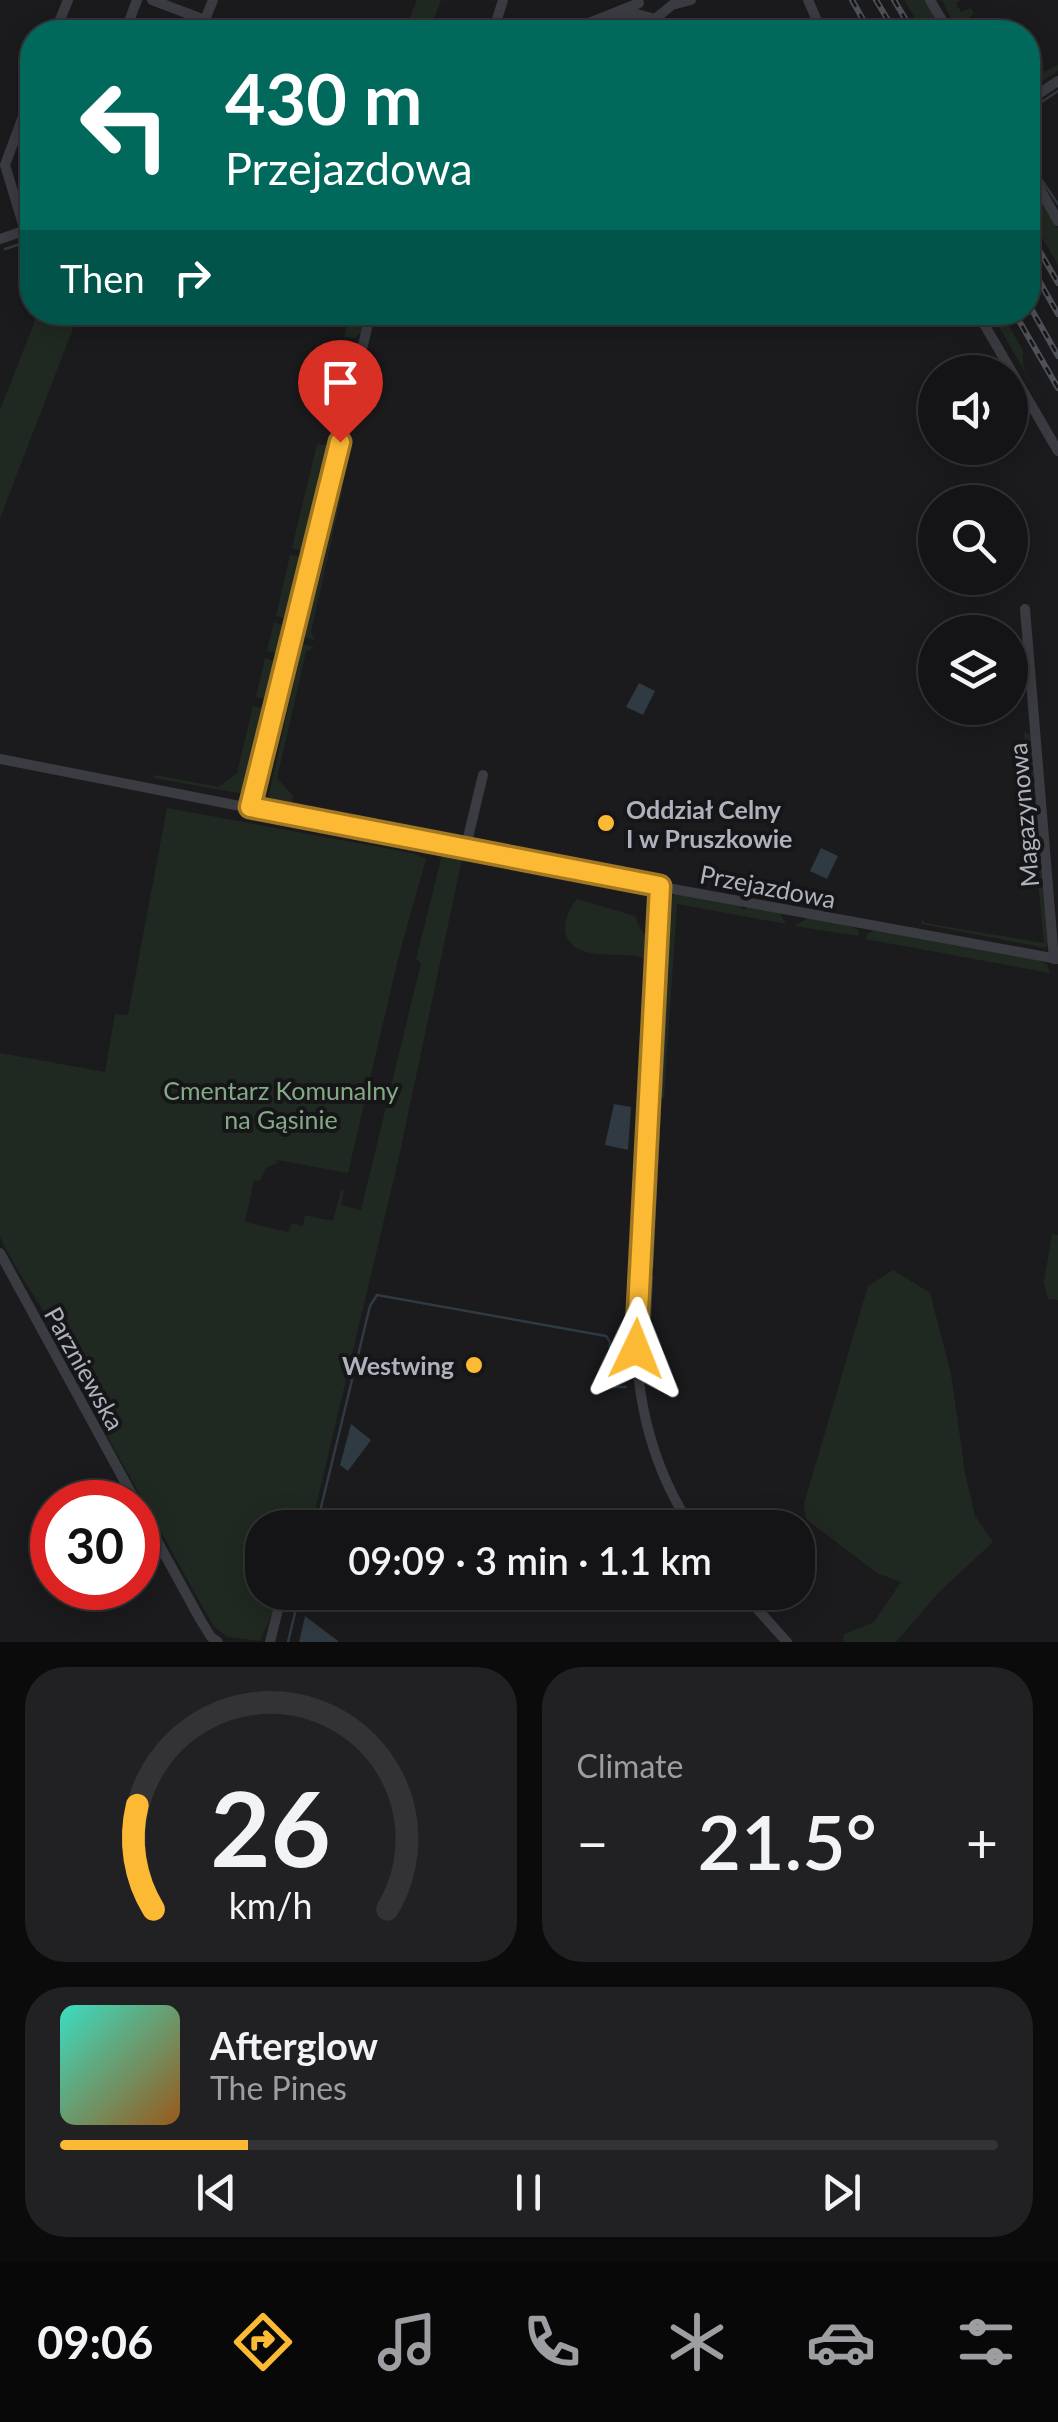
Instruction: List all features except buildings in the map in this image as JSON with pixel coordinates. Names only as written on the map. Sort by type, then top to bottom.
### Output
[{"type":"street","points":[[152,0],[205,20],[213,0]]},
{"type":"street","points":[[599,20],[691,0]]},
{"type":"street","points":[[20,125],[5,166],[20,205]]},
{"type":"street","points":[[1040,189],[1058,221]]},
{"type":"street","points":[[250,807],[368,325]]},
{"type":"street","points":[[985,325],[1058,450]]},
{"type":"street","name":"Magazynowa","points":[[1026,609],[1056,959]]},
{"type":"street","name":"Przejazdowa","points":[[0,759],[1056,959]]},
{"type":"street","points":[[465,850],[483,775]]},
{"type":"street","points":[[660,886],[636,1316],[637,1380],[659,1466],[682,1510]]},
{"type":"street","name":"Parzniewska","points":[[0,1253],[124,1480]]},
{"type":"street","name":"Parzniewska","points":[[160,1546],[200,1619],[218,1642]]},
{"type":"street","points":[[270,1642],[278,1610]]},
{"type":"street","points":[[758,1610],[786,1642]]},
{"type":"green space","points":[[417,0],[441,0],[434,20],[409,20]]},
{"type":"green space","points":[[904,0],[925,0],[937,20],[916,20]]},
{"type":"green space","points":[[942,0],[961,0],[956,3],[961,12],[971,8],[974,14],[971,20],[952,20]]},
{"type":"green space","points":[[1040,57],[1044,72],[1058,65],[1058,71],[1040,83]]},
{"type":"green space","points":[[1040,202],[1058,229],[1058,265],[1040,234]]},
{"type":"green space","points":[[33,325],[74,325],[0,518],[0,410]]},
{"type":"green space","points":[[347,325],[364,325],[355,338],[344,337]]},
{"type":"green space","points":[[998,325],[1009,325],[1023,355],[1015,355]]},
{"type":"green space","points":[[342,344],[353,346],[357,353],[341,406],[341,421],[335,426],[323,426]]},
{"type":"green space","points":[[317,444],[331,446],[333,453],[307,552],[292,548]]},
{"type":"green space","points":[[339,484],[300,634],[298,626],[332,490]]},
{"type":"green space","points":[[344,484],[311,632],[315,640],[304,637],[333,513]]},
{"type":"green space","points":[[290,555],[306,557],[293,615],[288,619],[276,616]]},
{"type":"green space","points":[[274,622],[287,627],[289,632],[281,654],[267,651]]},
{"type":"green space","points":[[302,644],[314,647],[306,652],[277,778],[293,796],[292,804],[270,799],[269,795]]},
{"type":"green space","points":[[297,645],[265,793],[258,791]]},
{"type":"green space","points":[[265,658],[281,664],[272,701],[256,697]]},
{"type":"green space","points":[[253,706],[270,710],[261,728],[265,729],[251,789],[238,793],[154,778],[155,775],[218,787],[237,773]]},
{"type":"green space","points":[[1024,732],[1032,736],[1049,943],[1046,948],[922,924],[922,919],[925,923],[1044,943]]},
{"type":"green space","name":"Cmentarz Komunalny na Gąsinie","points":[[167,808],[412,853],[426,859],[399,955],[348,1173],[272,1159],[279,1162],[266,1168],[260,1181],[254,1180],[245,1222],[288,1232],[292,1223],[303,1226],[305,1215],[333,1221],[341,1190],[341,1205],[361,1210],[421,963],[416,959],[443,851],[463,854],[399,1157],[315,1510],[245,1510],[245,1610],[272,1610],[260,1641],[228,1637],[214,1627],[160,1531],[160,1480],[132,1480],[98,1420],[91,1396],[68,1350],[0,1237],[0,1053],[105,1072],[115,1014],[128,1015]]},
{"type":"green space","points":[[675,894],[780,913],[786,924],[677,904],[664,1098],[653,1090],[663,909],[667,899]]},
{"type":"green space","points":[[577,899],[635,916],[650,938],[648,959],[591,953],[572,944],[565,923]]},
{"type":"green space","points":[[810,917],[850,925],[858,930],[859,936],[794,926]]},
{"type":"green space","points":[[877,930],[1038,960],[1047,964],[1050,973],[865,939]]},
{"type":"green space","points":[[1052,1234],[1058,1235],[1058,1300],[1048,1299],[1044,1282]]},
{"type":"green space","points":[[893,1270],[930,1293],[951,1374],[975,1516],[993,1542],[940,1591],[896,1642],[843,1642],[844,1634],[874,1622],[901,1582],[877,1573],[815,1526],[815,1510],[805,1510],[804,1504],[868,1286]]},
{"type":"shaded area","points":[[639,683],[655,691],[643,715],[626,707]]},
{"type":"shaded area","points":[[821,848],[838,856],[827,879],[810,871]]},
{"type":"shaded area","points":[[614,1104],[631,1107],[628,1150],[605,1145]]},
{"type":"shaded area","points":[[351,1424],[371,1440],[348,1471],[340,1465]]},
{"type":"shaded area","points":[[305,1616],[338,1641],[338,1642],[299,1642]]},
{"type":"waterway","points":[[1040,103],[1058,91]]},
{"type":"waterway","points":[[1040,178],[1058,204]]},
{"type":"waterway","points":[[5,249],[20,244]]},
{"type":"waterway","points":[[661,1097],[670,910]]},
{"type":"waterway","points":[[652,1269],[660,1104]]},
{"type":"waterway","points":[[646,1345],[652,1276]]},
{"type":"waterway","points":[[320,1510],[370,1306],[377,1295],[606,1336],[610,1342],[608,1382],[614,1387],[626,1387]]},
{"type":"waterway","points":[[288,1642],[296,1610]]},
{"type":"railway","points":[[852,0],[863,20]]},
{"type":"railway","points":[[876,0],[888,20]]},
{"type":"railway","points":[[894,0],[906,20]]},
{"type":"railway","points":[[1040,252],[1058,283]]},
{"type":"railway","points":[[1040,282],[1058,314]]},
{"type":"railway","points":[[1040,324],[1058,356]]},
{"type":"railway","points":[[1022,325],[1058,388]]},
{"type":"place","name":"Oddział Celny I w Pruszkowie","points":[[606,823]]},
{"type":"place","name":"Westwing","points":[[474,1365]]},
{"type":"route","points":[[340,442],[250,807],[660,886],[636,1349]]}]
